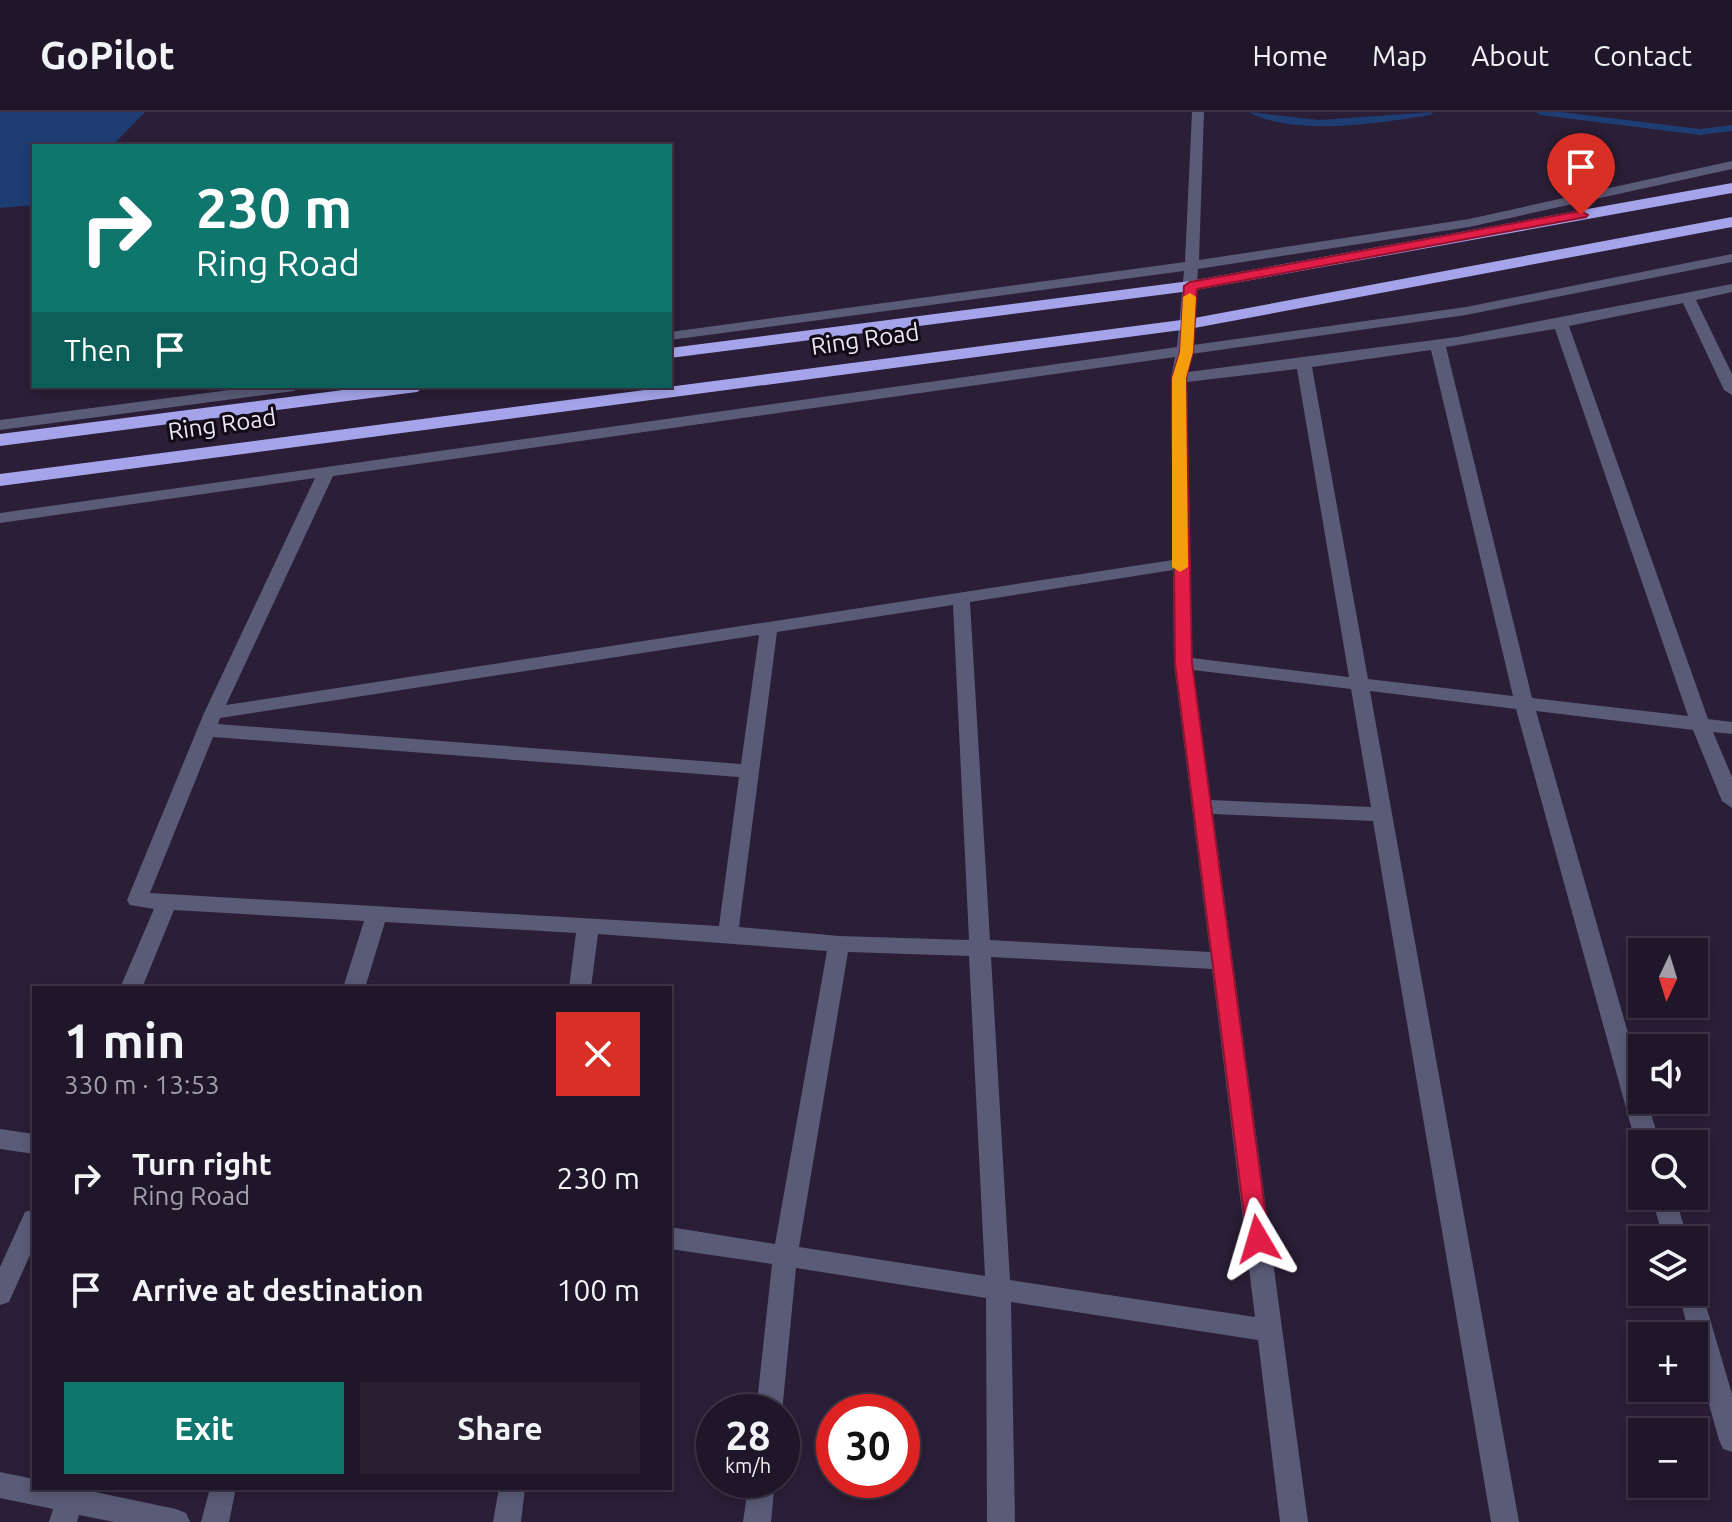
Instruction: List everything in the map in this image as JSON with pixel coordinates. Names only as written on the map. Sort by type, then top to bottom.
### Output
[{"type":"highway","name":"Ring Road","points":[[672,353],[1190,286],[1732,188]]},
{"type":"highway","name":"Ring Road","points":[[0,480],[1189,324],[1732,222]]},
{"type":"highway","name":"Ring Road","points":[[0,440],[402,388]]},
{"type":"street","points":[[1198,112],[1189,266],[1189,324],[1179,378],[1183,663],[1294,1522]]},
{"type":"street","points":[[672,336],[1189,266],[1469,223],[1732,165]]},
{"type":"street","points":[[0,518],[1466,311],[1732,258]]},
{"type":"street","points":[[1179,378],[1304,365],[1560,322],[1732,288]]},
{"type":"street","points":[[1688,298],[1732,390]]},
{"type":"street","points":[[1560,322],[1700,724],[1732,801]]},
{"type":"street","points":[[1437,343],[1524,703],[1644,1130]]},
{"type":"street","points":[[1304,365],[1379,814],[1505,1522]]},
{"type":"street","points":[[0,425],[279,388]]},
{"type":"street","points":[[326,473],[209,722],[137,900],[728,934],[839,944],[1222,961]]},
{"type":"street","points":[[209,722],[769,627],[1180,564]]},
{"type":"street","points":[[961,597],[998,1290],[1001,1522]]},
{"type":"street","points":[[728,934],[769,627]]},
{"type":"street","points":[[1183,663],[1732,728]]},
{"type":"street","points":[[209,722],[750,771]]},
{"type":"street","points":[[1202,807],[1379,814]]},
{"type":"street","points":[[132,986],[167,902]]},
{"type":"street","points":[[355,986],[377,913]]},
{"type":"street","points":[[580,986],[588,926]]},
{"type":"street","points":[[771,1394],[785,1255],[839,944]]},
{"type":"street","points":[[0,1139],[32,1144]]},
{"type":"street","points":[[0,1294],[32,1223]]},
{"type":"street","points":[[672,1238],[1270,1331]]},
{"type":"street","points":[[1694,1306],[1732,1440]]},
{"type":"street","points":[[0,1485],[67,1511],[176,1522]]},
{"type":"street","points":[[215,1522],[223,1490]]},
{"type":"street","points":[[507,1522],[512,1490]]},
{"type":"street","points":[[757,1522],[760,1498]]},
{"type":"water","points":[[0,112],[145,112],[114,144],[32,144],[32,205],[0,208]]},
{"type":"waterway","points":[[1253,112],[1319,123],[1385,119],[1430,112]]},
{"type":"waterway","points":[[1540,112],[1700,132],[1732,128]]},
{"type":"slow traffic","points":[[1180,567],[1179,378],[1186,352],[1190,297]]},
{"type":"route","points":[[1258,1239],[1183,663],[1179,378],[1186,352],[1190,286],[1581,215]]}]
